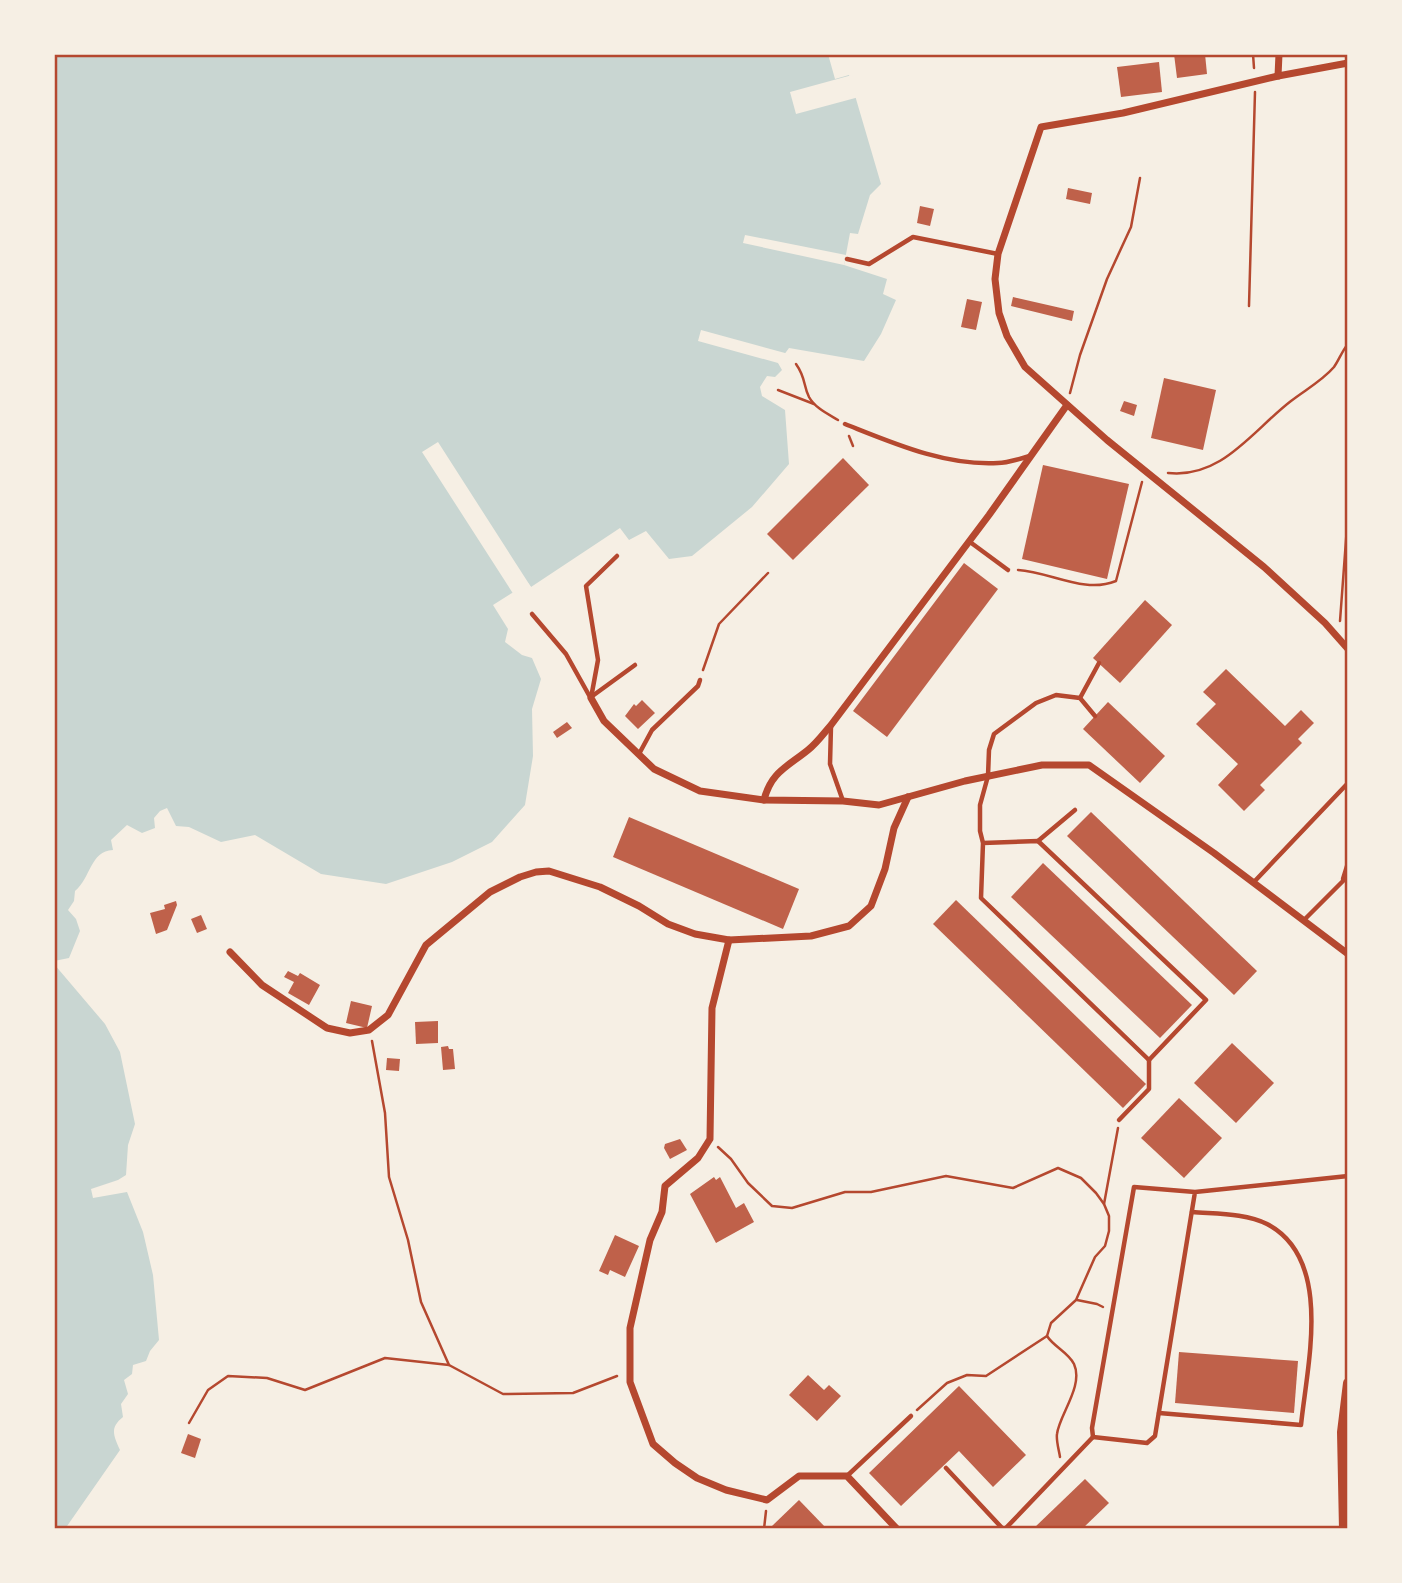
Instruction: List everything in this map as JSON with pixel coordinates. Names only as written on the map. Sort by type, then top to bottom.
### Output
[{"type":"street","points":[[1278,75],[1279,54]]},
{"type":"street","points":[[1348,63],[1278,75],[1255,83],[1123,113],[1041,127],[999,254],[995,279],[999,313],[1007,336],[1025,368],[1265,567],[1325,623],[1348,649]]},
{"type":"street","points":[[764,800],[767,788],[782,768],[810,749],[831,725],[1067,405]]},
{"type":"street","points":[[591,698],[604,722],[653,769],[700,790],[764,800],[879,805],[988,776],[1042,765],[1089,765],[1348,954]]},
{"type":"street","points":[[230,952],[262,985],[327,1028],[349,1033],[369,1030],[388,1015],[426,945],[490,892],[536,872],[549,872],[600,887],[639,905],[668,924],[695,934],[729,940],[811,936],[849,926],[871,906],[885,869],[894,828],[908,797]]},
{"type":"street","points":[[729,940],[712,1008],[710,1139],[698,1158],[665,1186],[662,1212],[650,1240],[630,1328],[630,1382],[653,1444],[697,1478],[726,1490],[767,1500],[799,1476],[847,1476],[897,1529]]},
{"type":"street","points":[[1345,1525],[1342,1432],[1348,1383]]},
{"type":"lane","points":[[847,259],[869,264],[913,237],[999,254]]},
{"type":"lane","points":[[845,424],[889,442],[965,462],[999,463],[1031,456]]},
{"type":"lane","points":[[969,541],[1008,570]]},
{"type":"lane","points":[[591,698],[598,660],[586,586],[617,556]]},
{"type":"lane","points":[[532,614],[566,654],[591,698]]},
{"type":"lane","points":[[1080,698],[1098,663]]},
{"type":"lane","points":[[591,698],[635,665]]},
{"type":"lane","points":[[639,755],[652,730],[698,686],[700,680]]},
{"type":"lane","points":[[1095,716],[1080,698],[1056,695],[1036,703],[994,734],[989,750],[988,776],[980,806],[980,831],[984,843],[981,898],[1149,1060]]},
{"type":"lane","points":[[831,725],[831,764],[843,802]]},
{"type":"lane","points":[[1253,883],[1348,783]]},
{"type":"lane","points":[[984,843],[1038,841],[1075,810]]},
{"type":"lane","points":[[1038,841],[1206,1000],[1149,1060],[1149,1089],[1119,1120]]},
{"type":"lane","points":[[1342,882],[1348,863]]},
{"type":"lane","points":[[1303,921],[1348,876]]},
{"type":"lane","points":[[1093,1437],[1091,1429],[1134,1186],[1195,1192],[1348,1176]]},
{"type":"lane","points":[[1093,1437],[1146,1443],[1155,1436],[1195,1192]]},
{"type":"lane","points":[[1159,1413],[1301,1425],[1311,1298],[1304,1265],[1290,1242],[1267,1224],[1244,1217],[1192,1212]]},
{"type":"lane","points":[[847,1476],[911,1416]]},
{"type":"lane","points":[[946,1468],[1004,1529],[1093,1437]]},
{"type":"path","points":[[1249,306],[1255,83],[1253,54]]},
{"type":"path","points":[[1067,405],[1080,355],[1108,279],[1131,227],[1140,178]]},
{"type":"path","points":[[1008,570],[1026,571],[1082,584],[1102,586],[1116,581],[1145,470],[1178,474],[1205,469],[1226,459],[1334,367],[1348,344]]},
{"type":"path","points":[[796,364],[803,374],[808,396],[815,405]]},
{"type":"path","points":[[778,390],[815,405],[845,424],[853,446]]},
{"type":"path","points":[[1339,639],[1348,513]]},
{"type":"path","points":[[700,680],[719,624],[768,573]]},
{"type":"path","points":[[369,1030],[386,1113],[389,1177],[408,1240],[421,1301],[449,1365]]},
{"type":"path","points":[[1104,1204],[1119,1120]]},
{"type":"path","points":[[710,1139],[772,1206],[792,1208],[845,1192],[871,1192],[946,1176],[1013,1188],[1058,1168],[1081,1178],[1104,1204],[1109,1216],[1105,1246],[1095,1257],[1076,1300],[1051,1323],[1047,1336],[986,1376],[967,1375],[947,1383],[911,1416]]},
{"type":"path","points":[[1076,1300],[1097,1304],[1112,1313]]},
{"type":"path","points":[[1047,1336],[1051,1343],[1073,1362],[1076,1371],[1071,1403],[1057,1433],[1061,1470]]},
{"type":"path","points":[[189,1423],[208,1390],[228,1376],[267,1378],[304,1390],[385,1358],[449,1365],[503,1394],[573,1393],[630,1371]]},
{"type":"path","points":[[765,1528],[767,1500]]},
{"type":"shaded area","points":[[54,54],[828,54],[835,79],[849,75],[881,184],[870,195],[858,234],[850,233],[844,265],[887,279],[883,294],[896,300],[881,334],[864,361],[789,348],[778,363],[782,370],[775,377],[767,376],[760,387],[762,396],[785,410],[789,464],[752,507],[692,556],[669,559],[646,531],[629,540],[620,528],[531,587],[528,583],[493,605],[508,629],[505,642],[522,655],[532,658],[541,679],[532,709],[533,756],[525,805],[492,842],[452,862],[386,884],[321,874],[255,835],[221,842],[189,827],[176,826],[167,808],[154,818],[155,828],[142,833],[127,825],[111,840],[113,850],[105,852],[95,860],[75,891],[74,901],[68,910],[76,919],[80,931],[69,958],[54,961]]},
{"type":"shaded area","points":[[54,964],[105,1024],[120,1052],[135,1124],[128,1145],[126,1175],[91,1189],[93,1198],[127,1192],[143,1232],[153,1275],[159,1340],[146,1361],[133,1365],[132,1374],[124,1380],[128,1394],[121,1404],[123,1417],[114,1429],[120,1450],[65,1529],[54,1529]]},
{"type":"pier","points":[[852,75],[859,97],[796,114],[790,92]]},
{"type":"pier","points":[[745,235],[846,255],[844,265],[743,243]]},
{"type":"pier","points":[[701,330],[789,354],[783,365],[698,341]]},
{"type":"pier","points":[[438,442],[533,590],[527,587],[514,595],[422,452]]},
{"type":"building","points":[[1174,54],[1205,54],[1207,74],[1177,78]]},
{"type":"building","points":[[1159,62],[1162,92],[1121,97],[1117,67]]},
{"type":"building","points":[[1068,188],[1092,193],[1090,204],[1066,199]]},
{"type":"building","points":[[920,206],[934,209],[930,226],[917,223]]},
{"type":"building","points":[[1013,297],[1074,311],[1072,321],[1011,306]]},
{"type":"building","points":[[967,299],[982,302],[976,330],[961,327]]},
{"type":"building","points":[[1164,378],[1216,390],[1203,450],[1151,438]]},
{"type":"building","points":[[1124,401],[1137,405],[1134,416],[1120,411]]},
{"type":"building","points":[[843,458],[869,485],[793,560],[767,534]]},
{"type":"building","points":[[1043,465],[1129,484],[1107,579],[1022,559]]},
{"type":"building","points":[[964,563],[998,589],[887,737],[853,711]]},
{"type":"building","points":[[1145,600],[1172,625],[1120,683],[1093,658]]},
{"type":"building","points":[[1226,669],[1285,726],[1301,710],[1314,723],[1298,739],[1302,743],[1260,785],[1265,790],[1244,811],[1218,785],[1238,764],[1196,724],[1216,704],[1203,692]]},
{"type":"building","points":[[642,700],[655,713],[638,729],[625,716],[634,704],[636,706]]},
{"type":"building","points":[[1108,702],[1165,756],[1140,783],[1083,729]]},
{"type":"building","points":[[567,722],[572,728],[557,738],[553,732]]},
{"type":"building","points":[[1091,812],[1257,971],[1234,995],[1067,836]]},
{"type":"building","points":[[629,817],[799,889],[783,929],[613,857]]},
{"type":"building","points":[[1043,863],[1192,1005],[1160,1038],[1011,897]]},
{"type":"building","points":[[956,900],[1146,1084],[1123,1108],[933,924]]},
{"type":"building","points":[[176,901],[177,905],[167,930],[156,934],[150,913],[165,909],[164,905]]},
{"type":"building","points":[[201,915],[207,929],[197,933],[191,919]]},
{"type":"building","points":[[288,971],[298,976],[300,973],[320,985],[309,1005],[288,993],[294,982],[284,977]]},
{"type":"building","points":[[351,1001],[372,1006],[367,1028],[346,1023]]},
{"type":"building","points":[[438,1021],[438,1043],[416,1044],[415,1022]]},
{"type":"building","points":[[1232,1043],[1274,1083],[1236,1123],[1194,1083]]},
{"type":"building","points":[[448,1046],[453,1049],[455,1069],[443,1070],[441,1047]]},
{"type":"building","points":[[387,1058],[400,1059],[399,1071],[386,1070]]},
{"type":"building","points":[[1179,1098],[1222,1138],[1184,1178],[1141,1138]]},
{"type":"building","points":[[680,1139],[687,1150],[670,1159],[664,1148],[665,1144]]},
{"type":"building","points":[[714,1177],[716,1180],[720,1177],[736,1208],[744,1203],[754,1222],[716,1243],[690,1194]]},
{"type":"building","points":[[615,1235],[639,1246],[625,1277],[610,1270],[608,1275],[599,1271]]},
{"type":"building","points":[[1179,1352],[1298,1361],[1294,1413],[1175,1403]]},
{"type":"building","points":[[808,1375],[824,1390],[829,1385],[841,1396],[817,1421],[789,1395]]},
{"type":"building","points":[[959,1386],[1026,1455],[993,1487],[959,1451],[901,1506],[869,1473]]},
{"type":"building","points":[[188,1434],[201,1439],[195,1458],[181,1453]]},
{"type":"building","points":[[1085,1479],[1109,1503],[1082,1529],[1033,1529]]},
{"type":"building","points":[[799,1500],[827,1529],[775,1529],[772,1526]]}]
